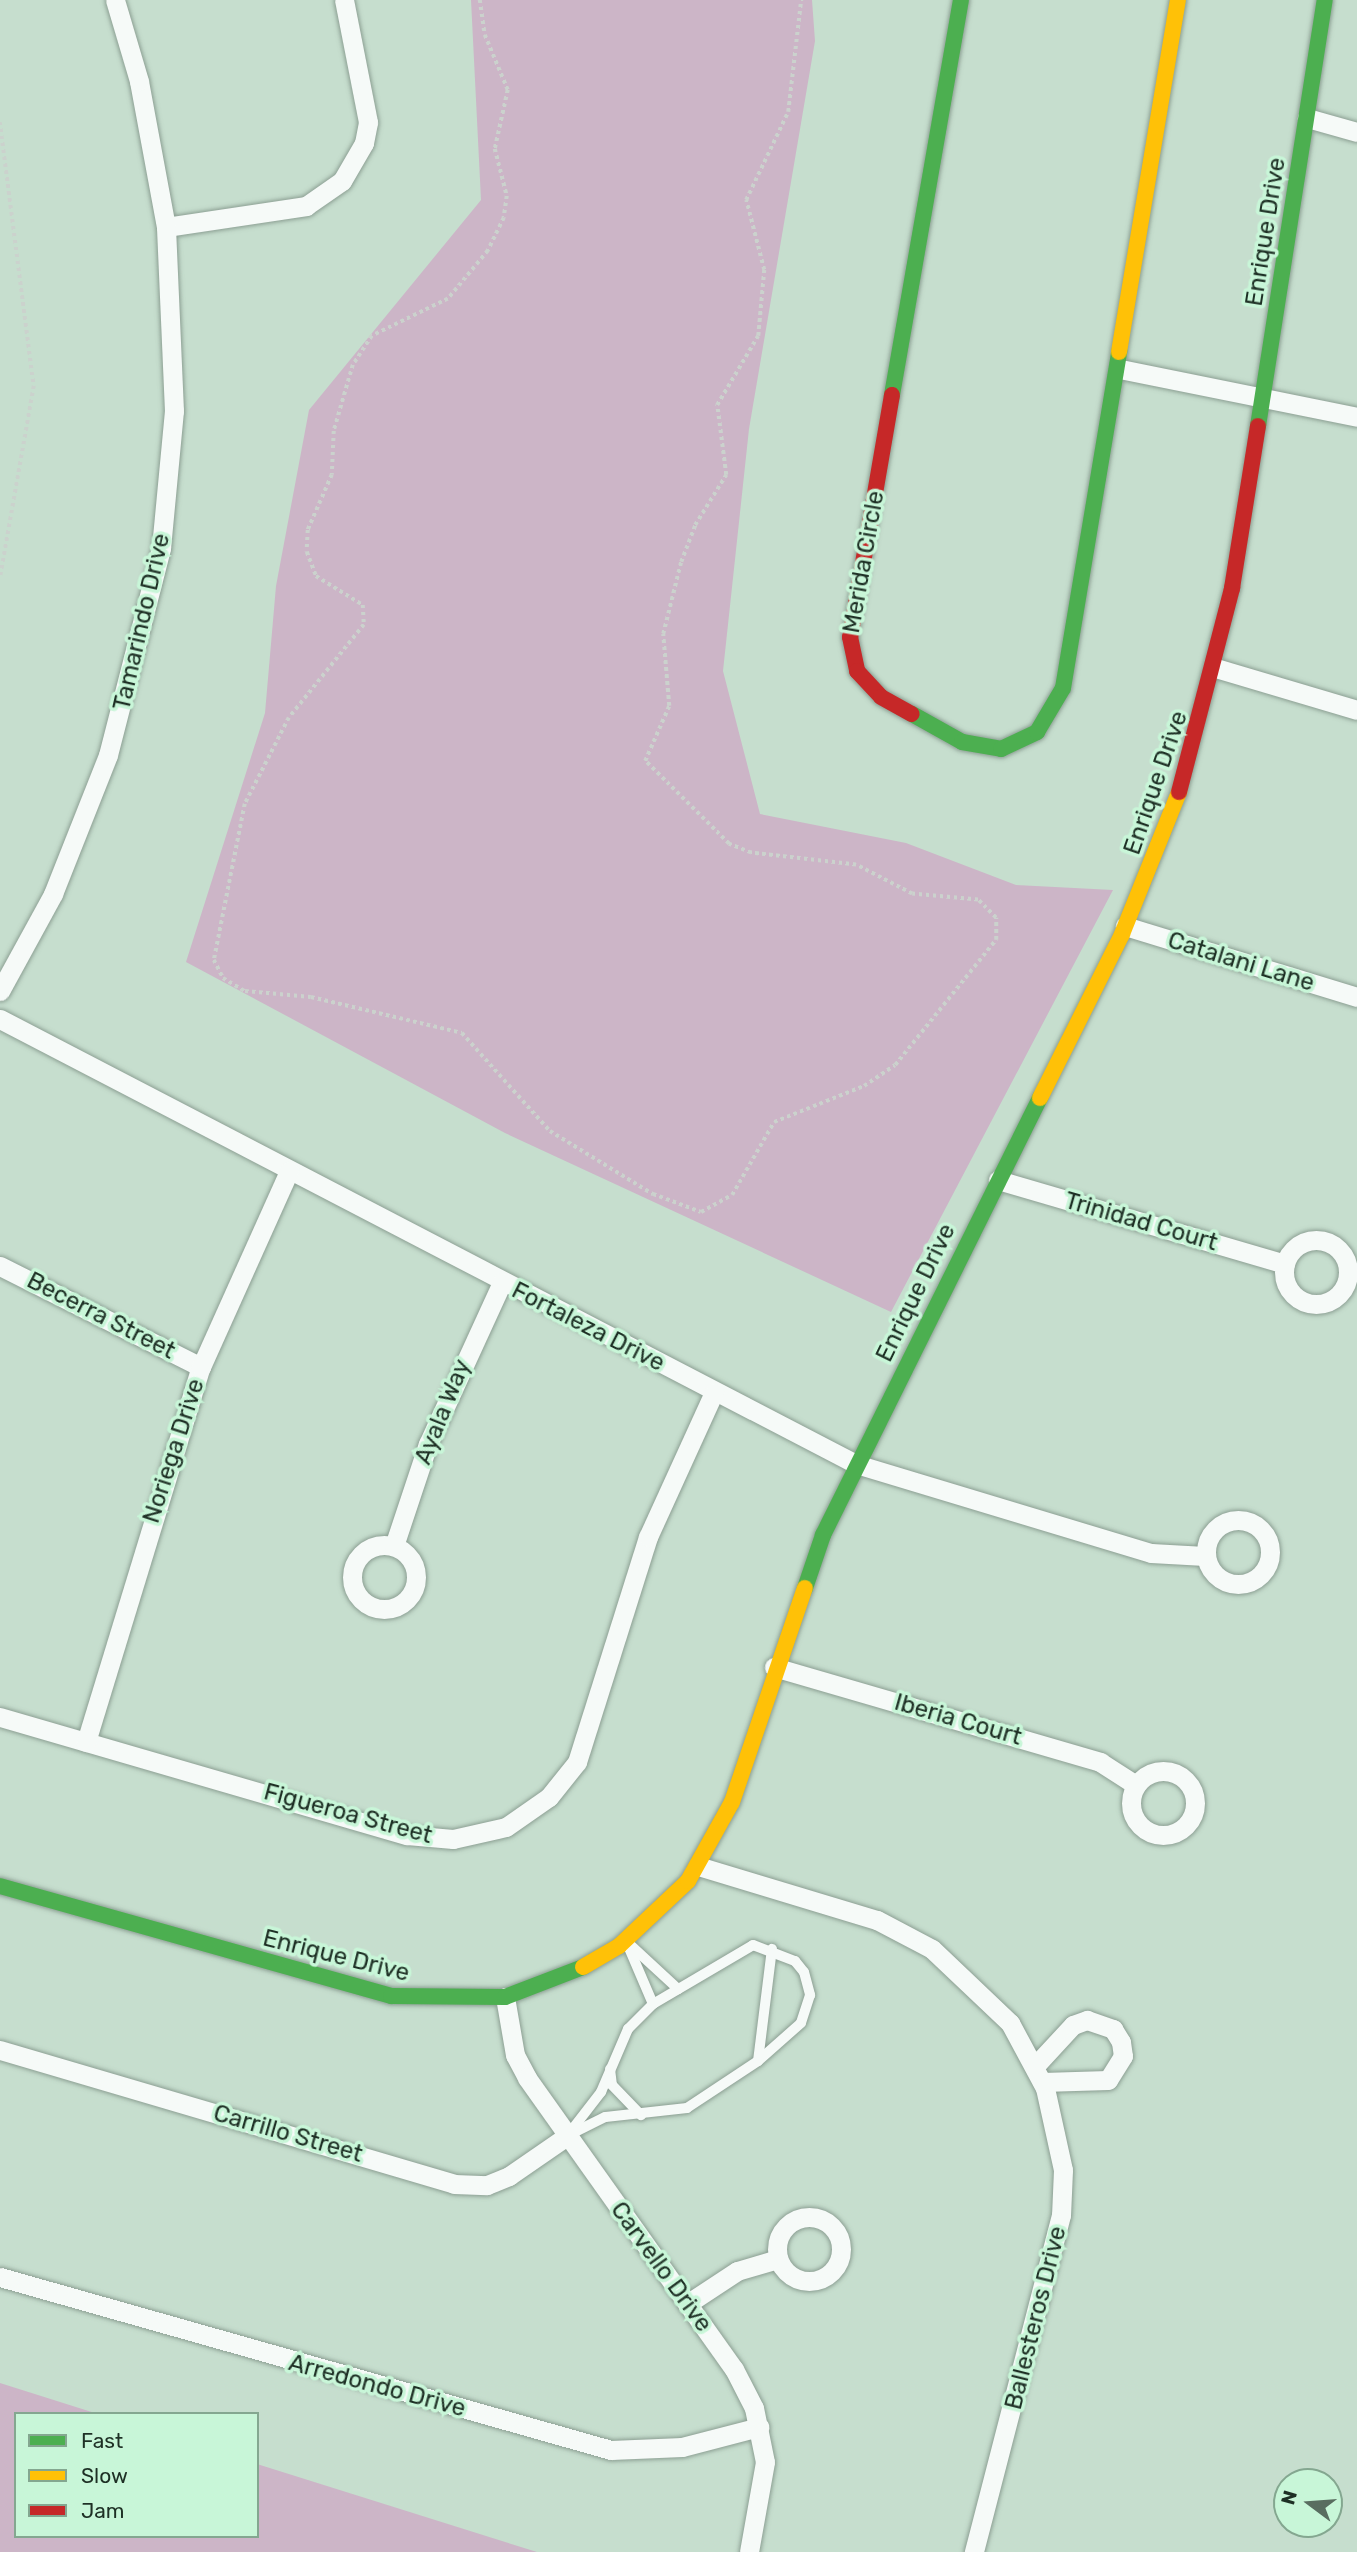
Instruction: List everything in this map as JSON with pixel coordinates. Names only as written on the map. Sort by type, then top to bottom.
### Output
[{"type":"street","name":"Tamarindo Drive","points":[[0,991],[53,894],[95,791],[129,690],[155,574],[174,411],[166,227],[139,81],[115,0]]},
{"type":"street","points":[[166,227],[306,206],[342,181],[364,143],[368,122],[344,0]]},
{"type":"street","name":"Merida Circle","points":[[961,0],[850,636],[857,671],[881,697],[982,748],[1020,743],[1053,713],[1070,651],[1120,369],[1178,0]]},
{"type":"street","name":"Enrique Drive","points":[[0,1886],[391,1996],[505,1997],[583,1967],[626,1941],[698,1866],[732,1802],[802,1584],[856,1464],[1125,926],[1193,756],[1216,668],[1325,0]]},
{"type":"street","points":[[1307,118],[1357,132]]},
{"type":"street","points":[[1120,369],[1263,393],[1357,417]]},
{"type":"street","points":[[1216,668],[1357,710]]},
{"type":"street","name":"Catalani Lane","points":[[1125,926],[1357,997]]},
{"type":"street","name":"Fortaleza Drive","points":[[0,1019],[856,1464],[1151,1553],[1205,1556]]},
{"type":"street","name":"Noriega Drive","points":[[86,1742],[201,1367],[289,1171]]},
{"type":"street","name":"Trinidad Court","points":[[998,1180],[1285,1265]]},
{"type":"street","name":"Becerra Street","points":[[0,1266],[201,1367]]},
{"type":"street","name":"Ayala Way","points":[[394,1546],[428,1444],[502,1282]]},
{"type":"street","name":"Figueroa Street","points":[[0,1717],[431,1840],[506,1827],[549,1797],[577,1762],[648,1537],[715,1392]]},
{"type":"street","name":"Iberia Court","points":[[774,1667],[1100,1762],[1136,1786]]},
{"type":"street","name":"Ballesteros Drive","points":[[698,1866],[877,1920],[932,1949],[992,2002],[1039,2074],[1063,2170],[1062,2215],[974,2552]]},
{"type":"street","name":"Carvello Drive","points":[[505,1997],[514,2054],[567,2136],[734,2370],[759,2427],[763,2491],[749,2552]]},
{"type":"street","name":"Carrillo Street","points":[[0,2050],[454,2184],[488,2185],[509,2176],[567,2136]]},
{"type":"street","points":[[687,2304],[737,2272],[778,2259]]},
{"type":"street","name":"Arredondo Drive","points":[[0,2277],[611,2450],[682,2447],[759,2427]]},
{"type":"lane","points":[[626,1941],[678,1989]]},
{"type":"lane","points":[[626,1941],[653,2004]]},
{"type":"lane","points":[[753,1945],[796,1961],[810,1995],[801,2023],[758,2061],[687,2108],[606,2117],[567,2136],[601,2092],[609,2065],[628,2029],[653,2004],[753,1945]]},
{"type":"lane","points":[[758,2061],[772,1950]]},
{"type":"lane","points":[[609,2065],[612,2085],[641,2115]]},
{"type":"path","points":[[481,0],[485,35],[508,90],[495,149],[507,197],[504,218],[488,251],[448,299],[372,336],[353,365],[334,431],[332,475],[309,530],[307,552],[316,576],[363,605],[364,625],[289,718],[246,804],[214,960],[223,978],[245,991],[312,997],[462,1033],[550,1130],[653,1194],[701,1212],[732,1195],[774,1122],[864,1086],[895,1065],[950,994],[986,960],[996,940],[996,918],[978,900],[912,894],[856,865],[751,853],[729,844],[683,792],[645,761],[669,706],[663,634],[678,573],[689,537],[726,475],[718,405],[758,336],[764,270],[746,200],[788,113],[802,0]]},
{"type":"path","points":[[0,122],[34,386],[0,579]]},
{"type":"shaded area","points":[[471,0],[812,0],[815,41],[749,429],[723,671],[760,814],[906,843],[1016,885],[1113,890],[891,1312],[505,1133],[186,962],[265,713],[276,586],[309,410],[481,200]]},
{"type":"shaded area","points":[[0,2383],[92,2412],[14,2412],[14,2538],[259,2538],[259,2465],[537,2552],[0,2552]]},
{"type":"traffic: fast","points":[[892,395],[961,0]]},
{"type":"traffic: fast","points":[[1258,426],[1325,0]]},
{"type":"traffic: fast","points":[[912,714],[962,742],[1001,749],[1037,732],[1063,688],[1119,352]]},
{"type":"traffic: fast","points":[[805,1588],[823,1535],[1040,1098]]},
{"type":"traffic: fast","points":[[0,1886],[391,1996],[505,1997],[583,1967]]},
{"type":"traffic: slow","points":[[1119,352],[1178,0]]},
{"type":"traffic: slow","points":[[1040,1098],[1122,934],[1179,792]]},
{"type":"traffic: slow","points":[[583,1967],[619,1946],[688,1881],[732,1802],[805,1588]]},
{"type":"traffic: jam","points":[[892,395],[850,637],[857,671],[881,697],[912,714]]},
{"type":"traffic: jam","points":[[1179,792],[1232,588],[1258,426]]}]
